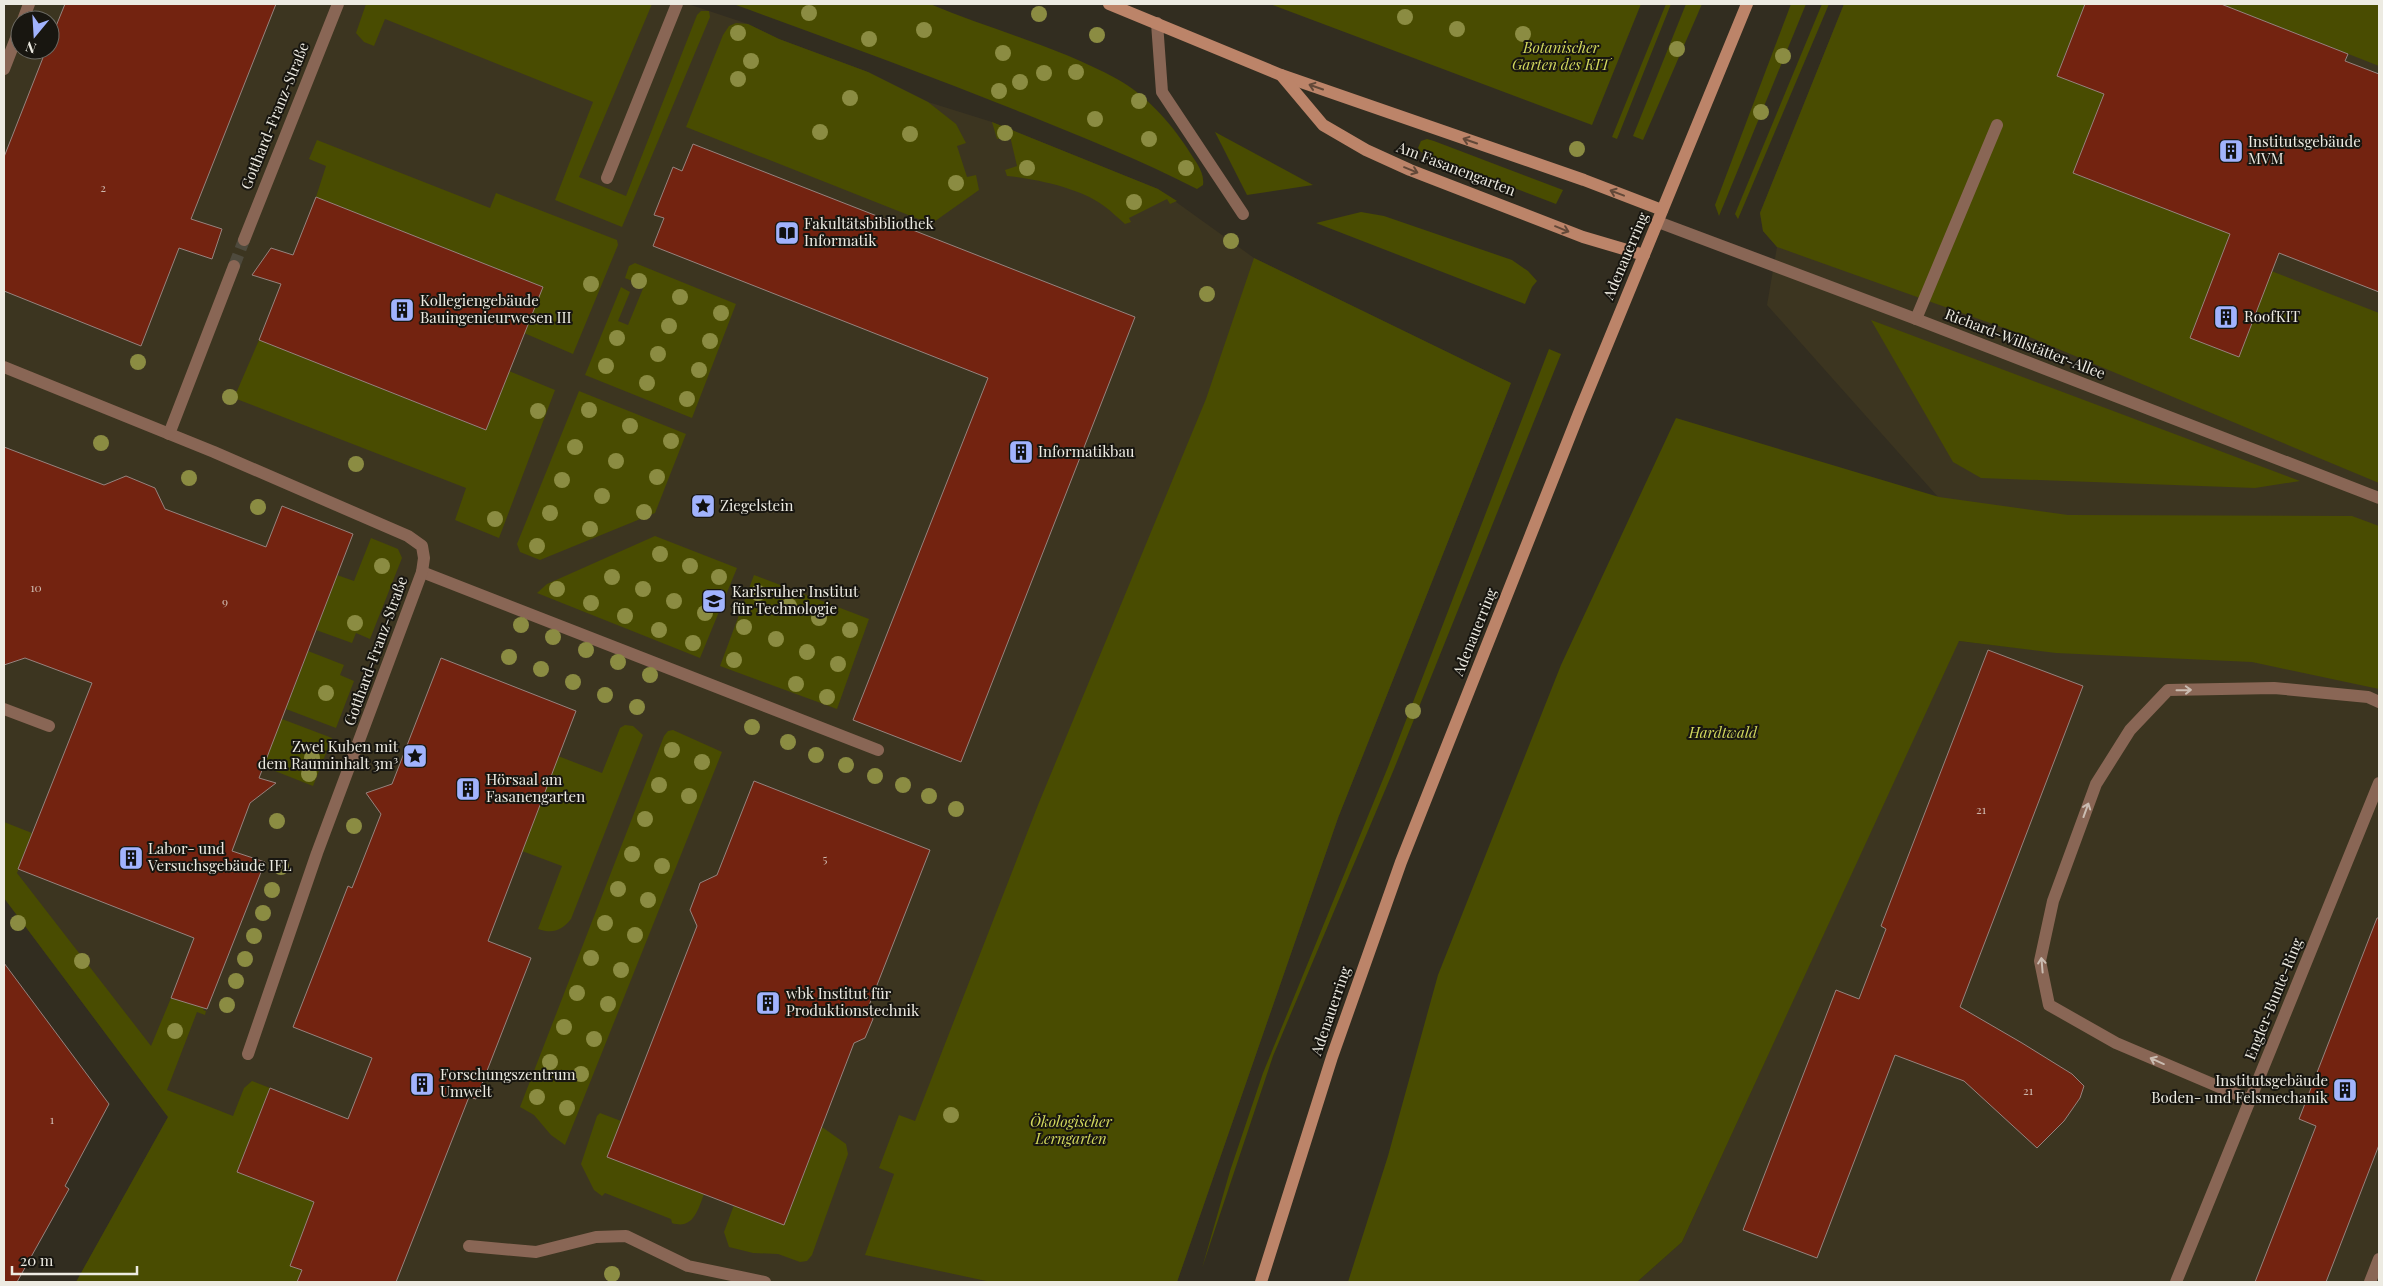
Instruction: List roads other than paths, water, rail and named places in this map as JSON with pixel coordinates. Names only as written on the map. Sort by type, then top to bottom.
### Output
[{"type":"main road","name":"Am Fasanengarten","points":[[1109,4],[1281,75],[1590,183],[1660,216]]},
{"type":"main road","name":"Adenauerring","points":[[1261,1282],[1332,1057],[1401,862],[1644,254],[1747,4]]},
{"type":"main road","name":"Am Fasanengarten","points":[[1281,75],[1323,125],[1366,150],[1410,170],[1583,237],[1644,254]]},
{"type":"street","name":"Gotthard-Franz-Straße","points":[[244,240],[338,4]]},
{"type":"street","points":[[607,178],[677,4]]},
{"type":"street","points":[[1157,23],[1162,92],[1243,214]]},
{"type":"street","points":[[4,70],[10,54]]},
{"type":"street","points":[[1916,319],[1997,125]]},
{"type":"street","name":"Richard-Willstätter-Allee","points":[[1660,216],[1916,319],[2379,498]]},
{"type":"street","points":[[169,434],[234,266]]},
{"type":"street","name":"Gotthard-Franz-Straße","points":[[4,367],[169,434],[408,536],[422,546],[424,558],[422,572],[317,853],[248,1054]]},
{"type":"street","points":[[422,572],[878,750]]},
{"type":"street","points":[[2250,1100],[2199,1080],[2116,1043],[2049,1005],[2040,961],[2053,901],[2096,784],[2130,730],[2168,690],[2274,688],[2368,697],[2379,702]]},
{"type":"street","points":[[4,709],[49,726]]},
{"type":"street","name":"Engler-Bunte-Ring","points":[[2176,1282],[2379,783]]},
{"type":"street","points":[[469,1246],[536,1252],[596,1237],[626,1236],[688,1266],[765,1282]]},
{"type":"street","points":[[2370,1282],[2379,1259]]},
{"type":"tunnel","points":[[234,266],[244,240]]},
{"type":"place","name":"Institutsgebäude MVM","points":[[2231,151]]},
{"type":"place","name":"Fakultätsbibliothek Informatik","points":[[787,233]]},
{"type":"place","name":"Kollegiengebäude Bauingenieurwesen III","points":[[402,310]]},
{"type":"place","name":"RoofKIT","points":[[2226,317]]},
{"type":"place","name":"Informatikbau","points":[[1021,452]]},
{"type":"place","name":"Ziegelstein","points":[[703,506]]},
{"type":"place","name":"Karlsruher Institut für Technologie","points":[[714,601]]},
{"type":"place","name":"Zwei Kuben mit dem Rauminhalt 3m³","points":[[415,756]]},
{"type":"place","name":"Hörsaal am Fasanengarten","points":[[468,789]]},
{"type":"place","name":"Labor- und Versuchsgebäude IFL","points":[[131,858]]},
{"type":"place","name":"wbk Institut für Produktionstechnik","points":[[768,1003]]},
{"type":"place","name":"Forschungszentrum Umwelt","points":[[422,1084]]},
{"type":"place","name":"Institutsgebäude Boden- und Felsmechanik","points":[[2345,1090]]},
{"type":"park label","name":"Botanischer Garten des KIT","points":[[1561,56]]},
{"type":"park label","name":"Hardtwald","points":[[1723,733]]},
{"type":"park label","name":"Ökologischer Lerngarten","points":[[1071,1130]]}]
